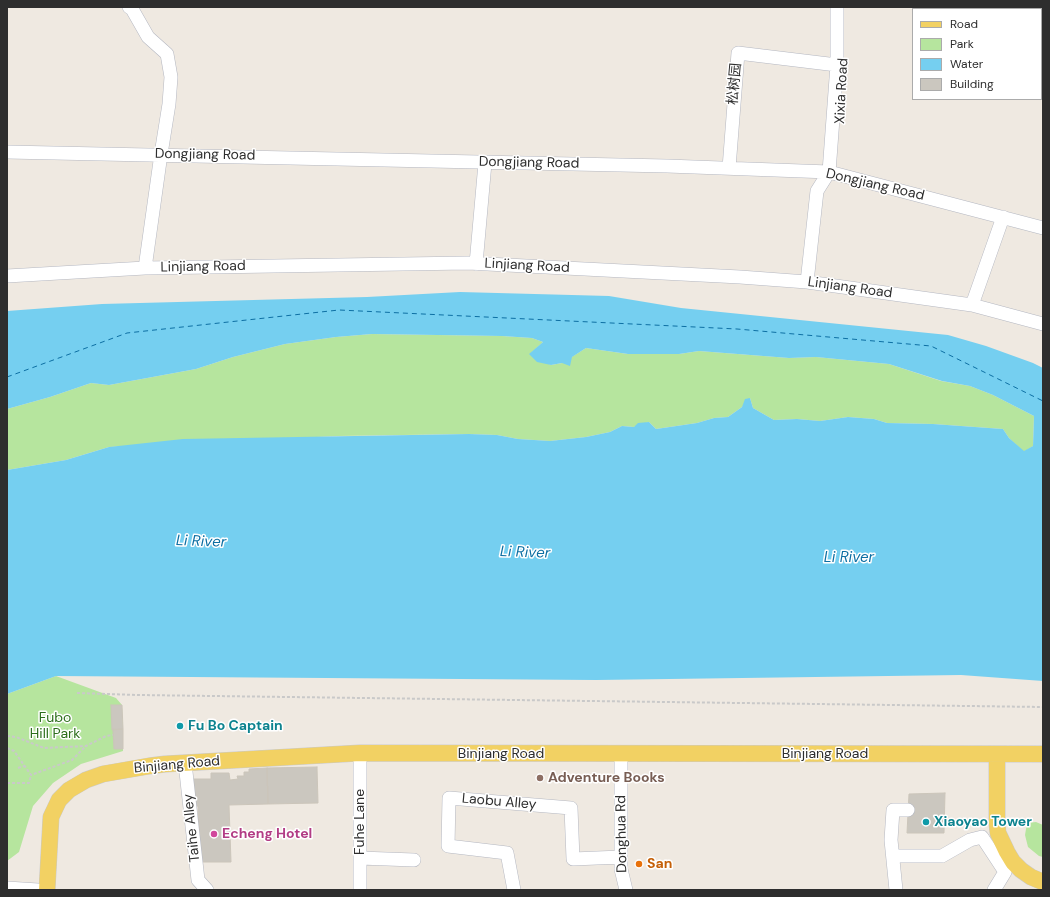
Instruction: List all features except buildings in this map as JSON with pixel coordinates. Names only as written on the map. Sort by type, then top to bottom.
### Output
[{"type":"main road","name":"Binjiang Road","points":[[47,890],[51,817],[59,800],[70,790],[86,780],[103,774],[149,766],[360,753],[1043,754]]},
{"type":"main road","points":[[1002,754],[1005,819],[1008,837],[1012,847],[1027,863],[1035,869],[1043,872]]},
{"type":"main road","points":[[1002,754],[997,823],[1000,838],[1006,852],[1013,862],[1032,877],[1043,882]]},
{"type":"street","points":[[129,7],[148,37],[167,54],[171,77],[169,104],[145,268]]},
{"type":"street","points":[[833,173],[838,7]]},
{"type":"street","name":"Xixia Road","points":[[807,282],[817,191],[833,173],[846,7]]},
{"type":"street","name":"松树园","points":[[728,168],[738,53],[837,65]]},
{"type":"street","name":"Dongjiang Road","points":[[7,152],[161,154],[728,168],[833,173],[1043,228]]},
{"type":"street","points":[[476,264],[486,163]]},
{"type":"street","points":[[972,305],[1003,217]]},
{"type":"street","name":"Linjiang Road","points":[[7,276],[145,268],[476,264],[740,277],[807,282],[972,305],[1043,324]]},
{"type":"street","name":"Fuhe Lane","points":[[360,753],[360,890]]},
{"type":"street","name":"Donghua Rd","points":[[621,754],[621,869],[626,890]]},
{"type":"street","name":"Taihe Alley","points":[[185,763],[198,880],[206,890]]},
{"type":"street","name":"Laobu Alley","points":[[514,890],[507,853],[448,846],[449,798],[571,808],[573,859],[621,858]]},
{"type":"street","points":[[896,890],[891,840],[892,810],[908,810]]},
{"type":"street","points":[[893,862],[942,856],[970,840],[982,837],[1005,872],[994,890]]},
{"type":"street","points":[[360,858],[414,860]]},
{"type":"street","points":[[7,888],[38,890]]},
{"type":"path","points":[[77,693],[1043,707]]},
{"type":"path","points":[[31,775],[72,760],[86,746],[106,736],[114,735]]},
{"type":"path","points":[[7,736],[16,737],[44,748],[86,746]]},
{"type":"path","points":[[7,748],[14,751],[31,775]]},
{"type":"path","points":[[18,768],[24,766]]},
{"type":"path","points":[[7,783],[29,782],[31,775]]},
{"type":"green space","points":[[372,334],[502,336],[532,338],[543,342],[530,354],[551,365],[562,363],[586,348],[628,354],[679,354],[699,351],[789,358],[816,357],[889,364],[941,381],[970,386],[993,395],[1034,416],[1033,446],[1024,452],[1009,438],[1003,429],[933,424],[887,423],[874,419],[848,417],[820,421],[797,419],[774,420],[753,408],[750,398],[742,407],[728,417],[714,418],[697,423],[656,429],[649,422],[634,427],[622,426],[610,432],[586,437],[550,441],[518,439],[497,435],[469,434],[338,436],[109,447],[66,460],[7,470],[7,409],[50,397],[91,383],[109,385],[196,369],[233,357],[285,344]]},
{"type":"green space","name":"Fubo Hill Park","points":[[56,676],[116,698],[122,705],[123,751],[81,764],[53,783],[33,806],[19,852],[7,861],[7,694]]},
{"type":"green space","points":[[1036,822],[1043,825],[1043,857],[1039,856],[1028,847],[1025,835],[1027,823]]},
{"type":"water","name":"Li River","points":[[460,292],[609,296],[681,308],[948,335],[986,346],[1043,368],[1043,681],[961,675],[596,680],[56,676],[7,694],[7,470],[66,460],[109,447],[183,439],[469,434],[497,435],[518,439],[550,441],[586,437],[610,432],[622,426],[634,427],[638,423],[649,422],[656,429],[697,423],[714,418],[728,417],[742,407],[745,399],[750,398],[753,408],[774,420],[797,419],[820,421],[848,417],[874,419],[887,423],[933,424],[1003,429],[1009,438],[1024,451],[1033,446],[1034,416],[993,395],[970,386],[942,381],[889,364],[816,357],[789,358],[699,351],[679,354],[628,354],[586,348],[572,357],[570,366],[562,363],[551,365],[537,362],[529,354],[543,342],[532,338],[502,336],[372,334],[285,344],[233,357],[196,369],[109,385],[91,383],[50,397],[7,409],[7,311],[102,304],[367,297]]},
{"type":"ferry route","points":[[7,377],[127,333],[339,310],[737,329],[931,346],[1043,401]]},
{"type":"place","name":"Fu Bo Captain","points":[[180,726]]},
{"type":"place","name":"Adventure Books","points":[[540,778]]},
{"type":"place","name":"Xiaoyao Tower","points":[[926,822]]},
{"type":"place","name":"Echeng Hotel","points":[[214,834]]},
{"type":"place","name":"San","points":[[639,864]]}]
